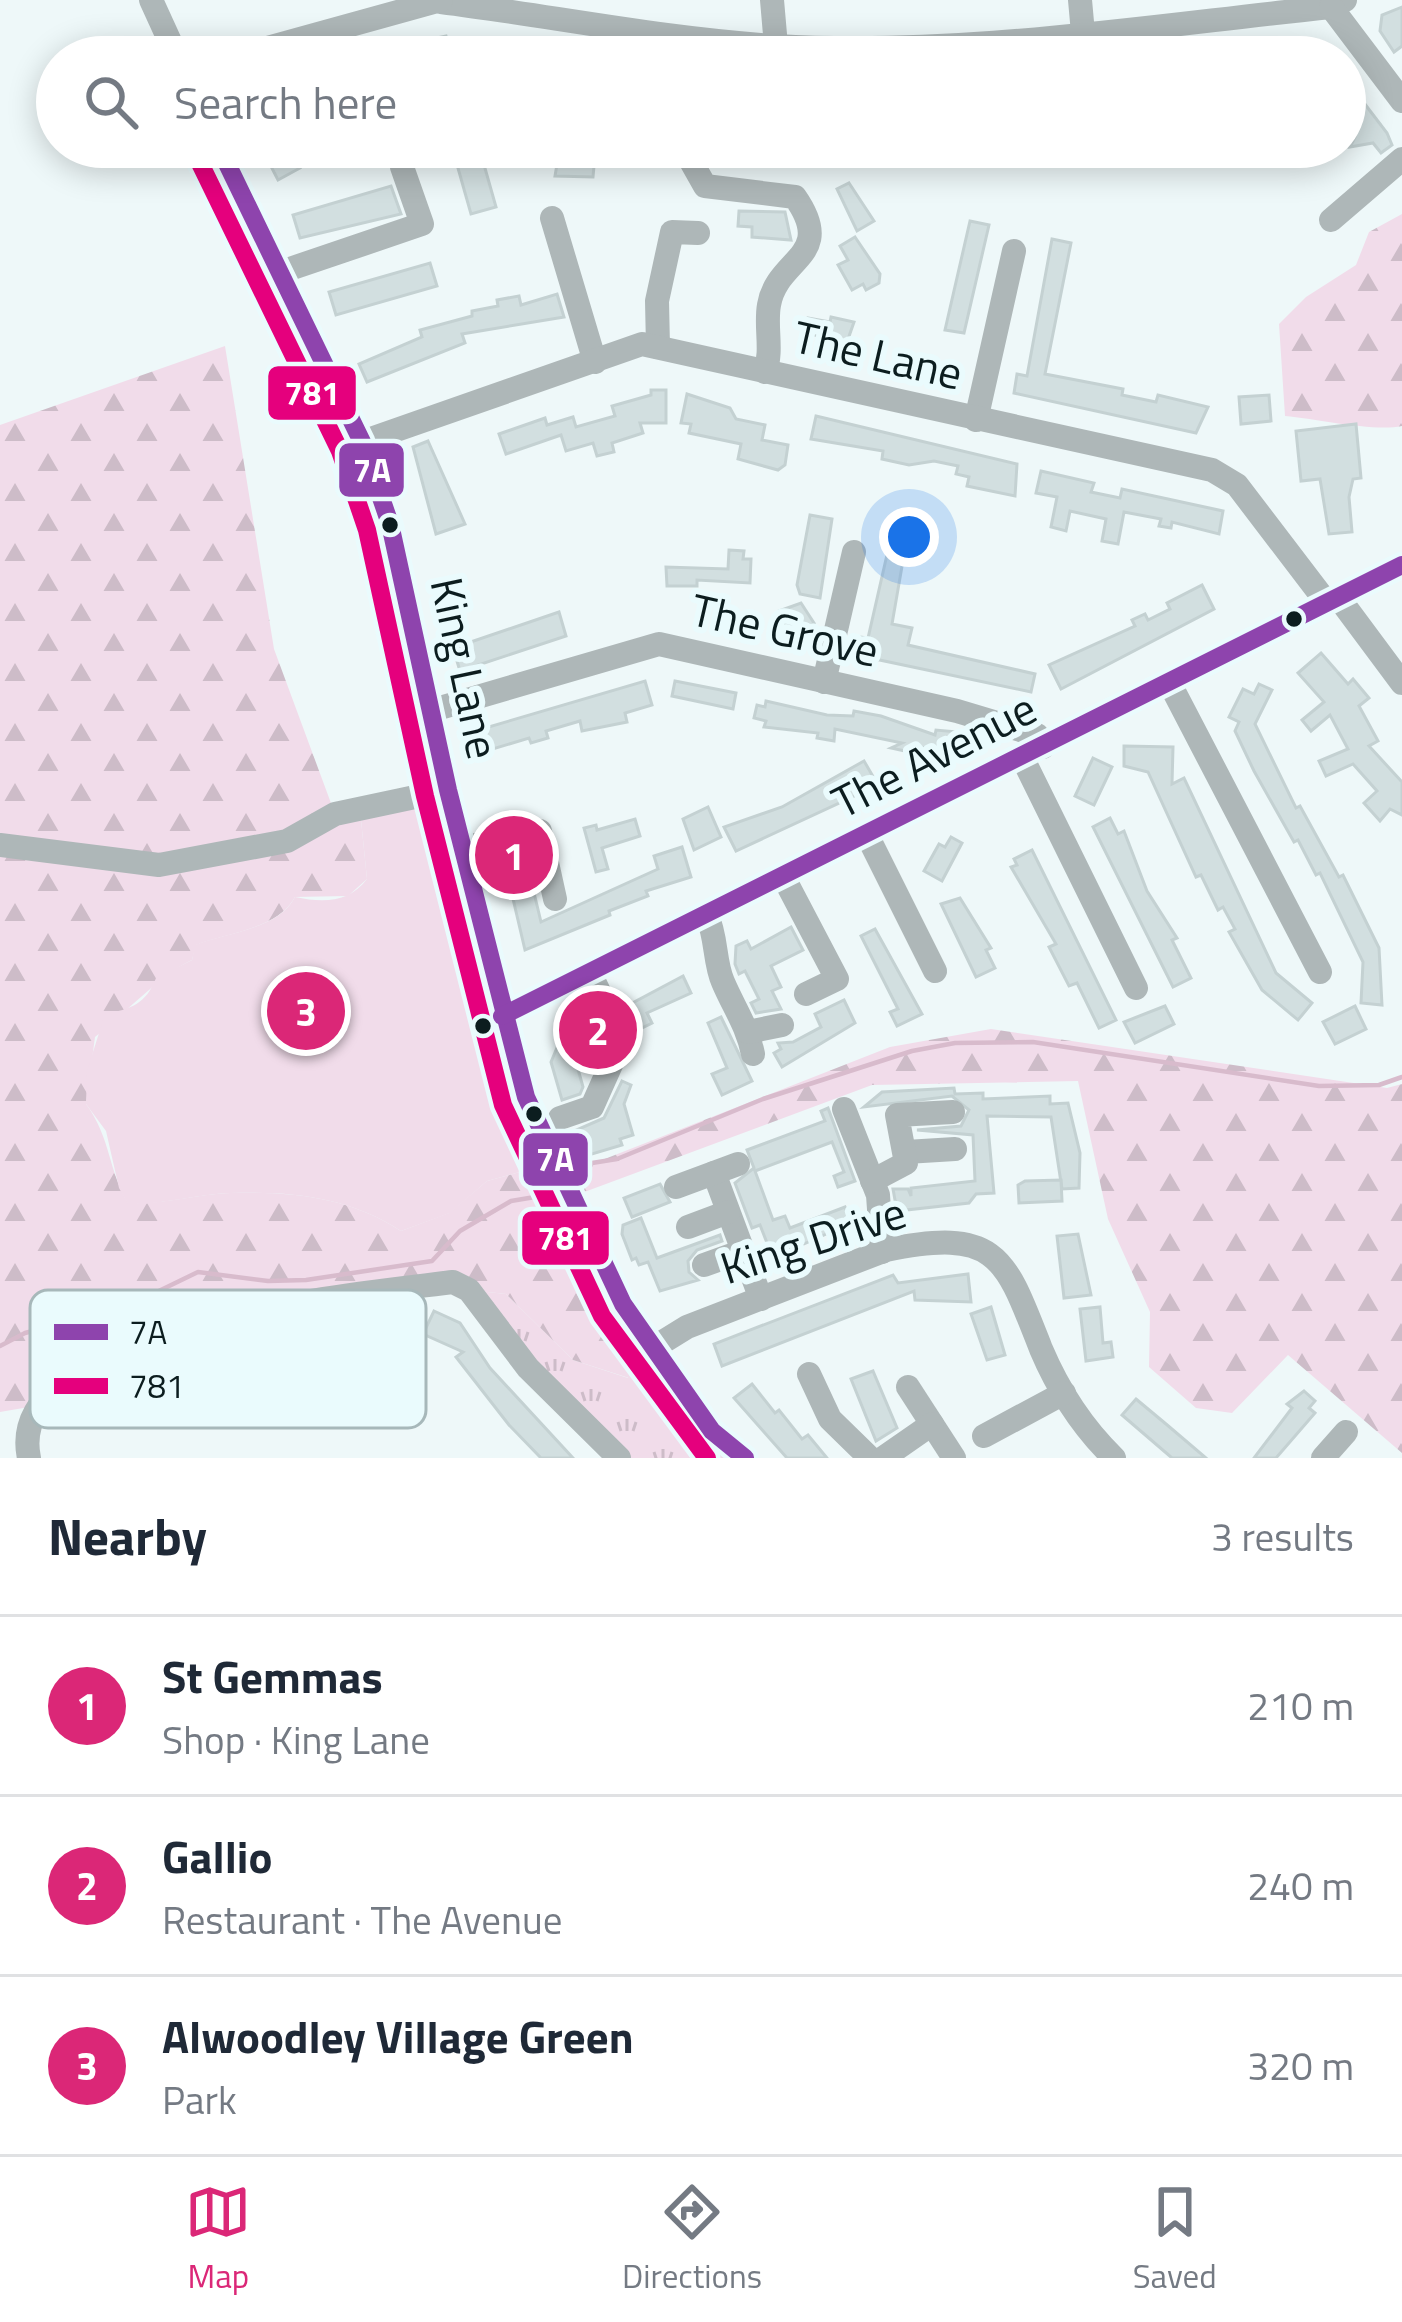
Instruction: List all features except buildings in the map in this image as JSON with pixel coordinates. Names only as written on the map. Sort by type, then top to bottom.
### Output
[{"type":"street","points":[[151,0],[167,36]]},
{"type":"street","points":[[772,0],[775,36]]},
{"type":"street","points":[[1080,0],[1083,33]]},
{"type":"street","points":[[312,36],[441,1],[702,36]]},
{"type":"street","points":[[1042,36],[1246,8],[1338,3],[1360,36]]},
{"type":"street","points":[[1366,46],[1402,101]]},
{"type":"street","points":[[1330,220],[1402,159]]},
{"type":"street","name":"King Lane","points":[[229,168],[362,442],[390,524],[448,790],[526,1097],[594,1250],[652,1348],[712,1431],[745,1458]]},
{"type":"street","points":[[278,273],[422,224],[403,168]]},
{"type":"street","points":[[691,168],[705,185],[795,196],[805,210],[811,235],[807,254],[776,284],[769,305],[765,372]]},
{"type":"street","points":[[552,218],[595,362]]},
{"type":"street","points":[[658,347],[657,301],[672,232],[698,233]]},
{"type":"street","points":[[976,420],[1014,251]]},
{"type":"street","name":"The Lane","points":[[362,442],[642,344],[1226,477],[1402,683]]},
{"type":"street","points":[[824,682],[854,552]]},
{"type":"street","name":"The Avenue","points":[[502,1016],[1402,565]]},
{"type":"street","name":"The Grove","points":[[433,710],[659,644],[957,711],[1036,735],[1033,752]]},
{"type":"street","points":[[1169,682],[1320,972]]},
{"type":"street","points":[[1033,752],[1136,988]]},
{"type":"street","points":[[412,805],[422,796],[448,790]]},
{"type":"street","points":[[0,845],[159,865],[286,841],[335,814],[448,790]]},
{"type":"street","points":[[462,848],[540,831],[555,899]]},
{"type":"street","points":[[867,835],[935,970]]},
{"type":"street","points":[[784,878],[837,979],[806,994]]},
{"type":"street","points":[[707,916],[716,935],[720,978],[751,1043],[782,1025]]},
{"type":"street","points":[[560,1118],[592,1107],[622,1040],[590,973]]},
{"type":"street","points":[[844,1109],[872,1181],[882,1252]]},
{"type":"street","points":[[872,1181],[901,1171],[906,1152],[897,1115],[953,1112]]},
{"type":"street","points":[[906,1152],[955,1149]]},
{"type":"street","points":[[676,1187],[726,1169],[728,1212],[761,1298]]},
{"type":"street","points":[[688,1227],[728,1212]]},
{"type":"street","name":"King Drive","points":[[652,1348],[687,1327],[882,1252],[944,1243],[966,1245],[998,1260],[1024,1297],[1042,1350],[1064,1393],[1092,1436],[1114,1458]]},
{"type":"street","points":[[704,1265],[743,1251]]},
{"type":"street","points":[[395,1290],[453,1282],[470,1290],[528,1368],[619,1458]]},
{"type":"street","points":[[809,1374],[830,1419],[869,1458]]},
{"type":"street","points":[[908,1387],[954,1458]]},
{"type":"street","points":[[984,1436],[1064,1393]]},
{"type":"street","points":[[884,1458],[932,1424]]},
{"type":"street","points":[[1323,1458],[1346,1432]]},
{"type":"green space","points":[[1402,214],[1402,426],[1285,416],[1279,324],[1306,297],[1356,265],[1369,232]]},
{"type":"green space","points":[[225,346],[274,649],[335,814],[360,810],[367,879],[348,896],[295,897],[264,923],[196,945],[192,960],[95,1037],[86,1104],[128,1203],[230,1193],[297,1195],[361,1210],[401,1231],[449,1213],[487,1181],[527,1170],[558,1216],[582,1224],[623,1304],[629,1378],[573,1360],[506,1294],[469,1290],[426,1294],[426,1290],[30,1290],[30,1407],[0,1412],[0,425]]},
{"type":"green space","points":[[447,787],[524,1122],[513,1139],[527,1170],[487,1181],[450,1213],[401,1231],[361,1210],[298,1195],[231,1193],[128,1204],[119,1188],[106,1131],[86,1104],[87,1071],[105,1014],[142,999],[156,978],[192,960],[195,945],[265,923],[295,897],[325,900],[352,893],[367,879],[360,810]]},
{"type":"green space","points":[[991,1029],[1387,1088],[1402,1084],[1402,1453],[1288,1355],[1232,1413],[1196,1408],[1149,1367],[1150,1312],[1108,1219],[1078,1081],[872,1085],[579,1194],[569,1173],[890,1047]]},
{"type":"green space","points":[[469,1290],[506,1294],[573,1360],[628,1378],[623,1304],[745,1458],[619,1458]]},
{"type":"waterway","points":[[580,1184],[592,1163],[617,1159],[763,1099],[912,1051],[955,1043],[1033,1042],[1319,1086],[1379,1085],[1402,1077]]},
{"type":"waterway","points":[[161,1290],[198,1272],[268,1281],[306,1280],[432,1261],[460,1231],[511,1201],[535,1197]]},
{"type":"waterway","points":[[0,1346],[30,1332]]},
{"type":"transit line","name":"781","points":[[202,168],[340,451],[367,530],[425,796],[503,1105],[602,1316],[707,1458]]},
{"type":"transit line","name":"7A","points":[[229,168],[362,442],[390,524],[448,790],[526,1097],[623,1304],[712,1431],[745,1458]]},
{"type":"transit line","name":"7A","points":[[502,1016],[1402,565]]},
{"type":"place","name":"St Gemmas","points":[[514,855]]},
{"type":"place","name":"Alwoodley Village Green","points":[[306,1011]]},
{"type":"place","name":"Gallio","points":[[598,1030]]}]
